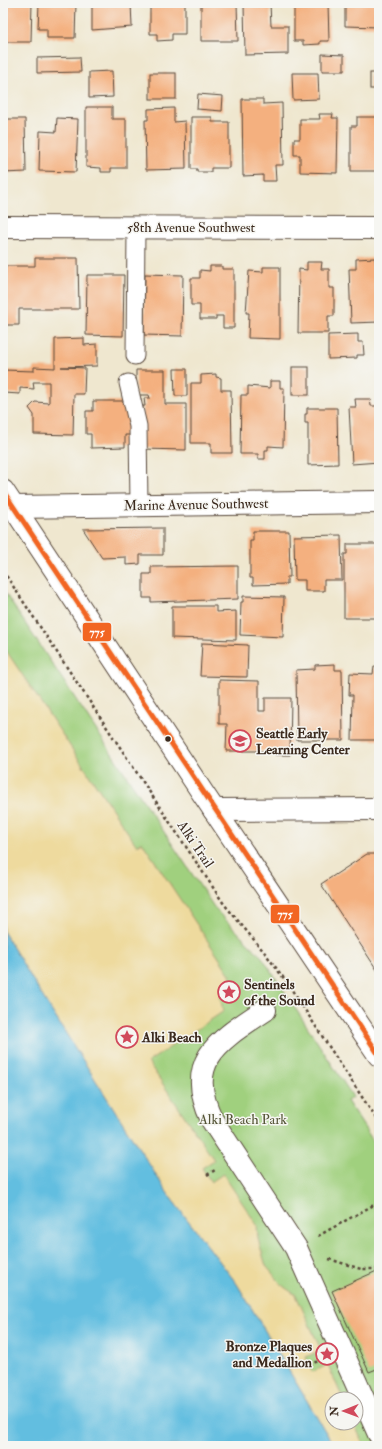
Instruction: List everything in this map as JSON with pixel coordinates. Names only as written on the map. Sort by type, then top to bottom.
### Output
[{"type":"street","name":"58th Avenue Southwest","points":[[3,227],[379,228]]},
{"type":"street","name":"Marine Avenue Southwest","points":[[8,499],[139,505],[379,502]]},
{"type":"street","points":[[8,499],[214,810],[376,1043]]},
{"type":"street","points":[[214,810],[379,809]]},
{"type":"street","points":[[265,1010],[229,1034],[217,1044],[208,1058],[203,1074],[202,1090],[205,1106],[212,1120],[296,1248],[379,1434]]},
{"type":"lane","points":[[135,356],[136,227]]},
{"type":"lane","points":[[128,383],[138,426],[139,505]]},
{"type":"path","name":"Alki Trail","points":[[3,572],[224,904],[265,953],[288,984],[379,1123]]},
{"type":"path","points":[[296,1248],[379,1202]]},
{"type":"path","points":[[296,1248],[361,1270],[379,1269]]},
{"type":"green space","name":"Alki Beach Park","points":[[3,590],[216,910],[262,957],[353,1097],[347,1101],[379,1150],[379,1446],[334,1446],[324,1431],[364,1431],[364,1391],[324,1391],[324,1431],[170,1197],[3,931]]},
{"type":"sand","name":"Alki Beach","points":[[3,646],[137,846],[142,842],[231,976],[224,984],[221,992],[221,1001],[224,1011],[148,1062],[214,1160],[202,1168],[211,1182],[223,1174],[257,1225],[258,1239],[266,1266],[284,1287],[296,1295],[321,1350],[306,1357],[312,1372],[328,1365],[339,1391],[324,1391],[324,1429],[237,1284],[170,1197],[49,1007],[3,931]]},
{"type":"sand","name":"Alki Beach","points":[[325,1431],[357,1431],[364,1446],[334,1446]]},
{"type":"water","points":[[3,931],[49,1007],[170,1197],[237,1284],[334,1446],[3,1446]]},
{"type":"building","points":[[3,3],[32,3],[31,42],[3,42]]},
{"type":"building","points":[[39,3],[76,3],[75,38],[47,38],[47,29],[38,29]]},
{"type":"building","points":[[92,3],[131,3],[132,27],[92,30]]},
{"type":"building","points":[[150,3],[185,3],[185,34],[172,34],[172,40],[157,41],[157,34],[150,34]]},
{"type":"building","points":[[201,3],[237,3],[238,41],[201,41]]},
{"type":"building","points":[[244,3],[270,3],[271,26],[288,26],[288,54],[245,55]]},
{"type":"building","points":[[294,3],[328,3],[329,41],[320,41],[320,44],[303,45],[303,41],[294,41]]},
{"type":"building","points":[[345,3],[379,3],[379,27],[345,26]]},
{"type":"building","points":[[376,44],[379,44],[379,70],[375,70]]},
{"type":"building","points":[[322,54],[344,55],[344,71],[322,71]]},
{"type":"building","points":[[80,57],[81,72],[37,73],[37,58]]},
{"type":"building","points":[[112,71],[113,97],[89,98],[89,72]]},
{"type":"building","points":[[150,73],[176,73],[176,99],[150,99]]},
{"type":"building","points":[[292,73],[318,73],[319,99],[293,100]]},
{"type":"building","points":[[370,73],[379,73],[379,89],[370,89]]},
{"type":"building","points":[[198,94],[223,96],[222,111],[197,109]]},
{"type":"building","points":[[242,99],[263,99],[263,104],[282,103],[283,165],[275,165],[276,181],[263,181],[263,175],[243,176]]},
{"type":"building","points":[[86,107],[112,107],[112,119],[126,119],[126,168],[111,168],[111,172],[101,172],[101,168],[86,167]]},
{"type":"building","points":[[174,108],[174,122],[185,121],[186,169],[146,170],[145,120],[148,120],[148,109]]},
{"type":"building","points":[[319,114],[333,114],[332,118],[338,118],[337,173],[300,172],[300,155],[294,155],[294,139],[300,139],[300,119],[320,119]]},
{"type":"building","points":[[191,117],[212,117],[212,122],[229,122],[229,168],[211,168],[211,172],[197,172],[197,169],[191,169]]},
{"type":"building","points":[[357,117],[379,117],[379,171],[351,171],[351,126],[357,126]]},
{"type":"building","points":[[57,118],[78,119],[76,172],[39,171],[40,131],[56,132]]},
{"type":"building","points":[[6,119],[25,119],[26,172],[3,173],[3,132],[6,132]]},
{"type":"building","points":[[35,258],[78,258],[79,309],[19,309],[19,325],[3,325],[3,266],[35,266]]},
{"type":"building","points":[[375,258],[376,270],[379,270],[379,322],[351,323],[349,269],[356,269],[356,259]]},
{"type":"building","points":[[307,262],[322,262],[321,269],[329,269],[329,288],[334,288],[334,316],[328,316],[328,333],[298,333],[299,269],[307,270]]},
{"type":"building","points":[[210,266],[222,266],[222,269],[234,269],[234,328],[223,328],[223,316],[216,316],[216,319],[200,319],[200,305],[191,305],[191,278],[200,278],[200,270],[210,271]]},
{"type":"building","points":[[263,267],[280,267],[280,339],[248,338],[249,313],[246,313],[249,271],[263,272]]},
{"type":"building","points":[[145,274],[183,275],[182,336],[144,335]]},
{"type":"building","points":[[87,275],[124,275],[123,336],[86,335]]},
{"type":"building","points":[[358,334],[358,342],[363,342],[364,355],[357,355],[357,358],[328,359],[328,335]]},
{"type":"building","points":[[84,338],[84,345],[97,344],[97,366],[61,367],[85,368],[84,394],[74,394],[73,435],[34,434],[34,415],[29,408],[35,402],[49,403],[49,382],[33,382],[34,389],[20,388],[20,394],[4,393],[3,370],[34,371],[34,367],[55,368],[55,339]]},
{"type":"building","points":[[292,367],[309,367],[309,395],[292,395]]},
{"type":"building","points":[[174,369],[187,369],[187,396],[175,396]]},
{"type":"building","points":[[136,370],[165,370],[165,404],[186,404],[186,450],[142,449],[143,406],[145,406],[144,398],[150,398],[149,395],[136,395]]},
{"type":"building","points":[[216,374],[216,377],[221,378],[221,390],[231,390],[232,453],[211,453],[211,443],[191,443],[191,383],[201,383],[201,375]]},
{"type":"building","points":[[270,381],[280,381],[280,388],[284,388],[283,447],[268,446],[268,450],[265,450],[265,459],[258,459],[258,454],[240,454],[241,395],[248,395],[248,386],[270,388]]},
{"type":"building","points":[[355,399],[370,399],[371,406],[379,406],[379,462],[352,464],[349,407],[356,407]]},
{"type":"building","points":[[93,401],[128,401],[130,435],[125,435],[125,447],[91,448],[91,434],[86,434],[86,411],[93,411]]},
{"type":"building","points":[[307,408],[337,408],[338,464],[308,465],[308,423],[305,423]]},
{"type":"building","points":[[163,528],[163,555],[140,555],[140,564],[126,565],[126,557],[102,558],[83,529]]},
{"type":"building","points":[[253,531],[289,531],[290,577],[287,577],[287,584],[253,585],[253,578],[250,578],[250,540],[253,540]]},
{"type":"building","points":[[341,535],[342,580],[324,580],[324,591],[305,591],[305,580],[295,580],[294,536]]},
{"type":"building","points":[[347,544],[379,544],[379,618],[344,618],[344,554],[347,554]]},
{"type":"building","points":[[238,566],[238,599],[151,602],[151,598],[143,598],[143,574],[151,574],[151,567]]},
{"type":"building","points":[[243,596],[284,597],[283,637],[240,635],[241,602],[243,602]]},
{"type":"building","points":[[172,606],[216,606],[216,612],[236,611],[236,640],[172,638]]},
{"type":"building","points":[[202,643],[248,645],[247,677],[200,676]]},
{"type":"building","points":[[335,664],[335,670],[342,670],[343,740],[297,740],[296,670],[315,669],[315,665]]},
{"type":"building","points":[[374,667],[379,667],[379,740],[352,740],[353,695],[349,695],[350,673],[373,674]]},
{"type":"building","points":[[219,680],[259,681],[259,711],[265,711],[265,698],[291,698],[290,755],[275,755],[276,751],[226,751],[227,724],[219,724]]},
{"type":"building","points":[[367,854],[379,854],[379,973],[321,884]]},
{"type":"building","points":[[379,1270],[379,1368],[369,1372],[332,1291]]},
{"type":"transit line","name":"775","points":[[3,491],[379,1055]]},
{"type":"place","name":"Seattle Early Learning Center","points":[[240,741]]},
{"type":"place","name":"Sentinels of the Sound","points":[[229,992]]},
{"type":"place","name":"Alki Beach","points":[[127,1037]]},
{"type":"place","name":"Bronze Plaques and Medallion","points":[[327,1354]]}]
